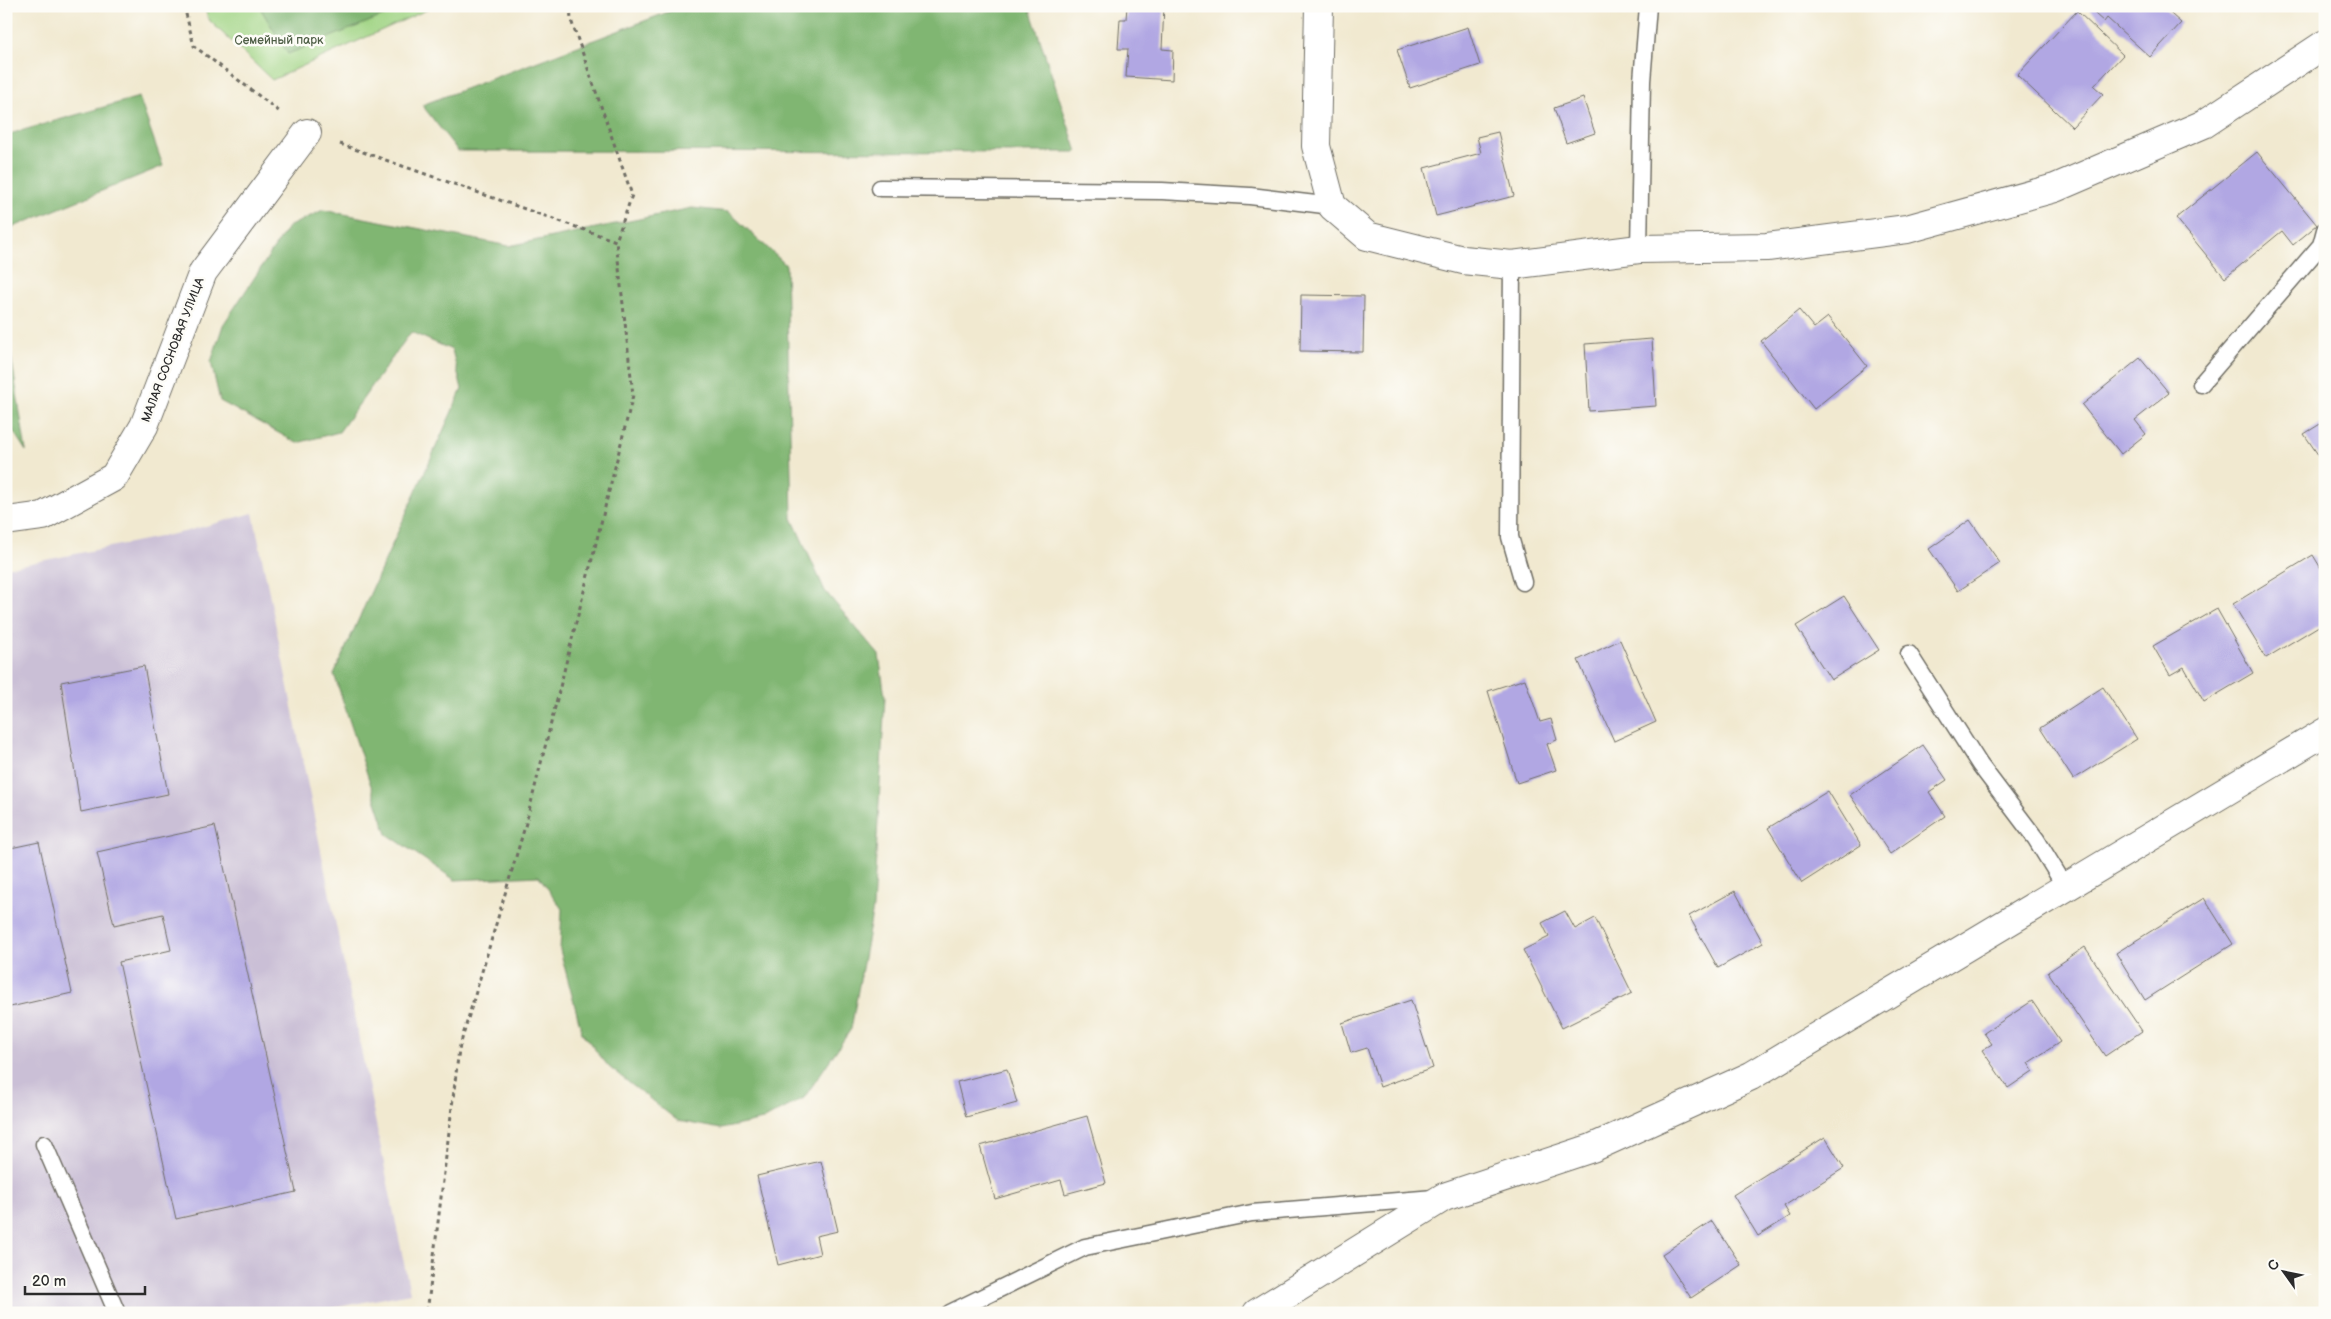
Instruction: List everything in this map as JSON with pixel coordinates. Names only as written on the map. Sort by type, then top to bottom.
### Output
[{"type":"street","points":[[1319,6],[1316,146],[1332,206],[1367,236],[1463,260],[1512,264],[1639,249],[1767,247],[1907,229],[2055,188],[2204,124],[2325,44]]},
{"type":"street","name":"МАЛАЯ СОСНОВАЯ УЛИЦА","points":[[6,522],[43,516],[114,477],[144,426],[203,272],[308,133]]},
{"type":"street","points":[[1257,1313],[1444,1197],[1592,1148],[1751,1076],[2325,732]]},
{"type":"lane","points":[[1639,249],[1642,81],[1648,6]]},
{"type":"lane","points":[[880,188],[1162,191],[1250,196],[1332,206]]},
{"type":"lane","points":[[2201,384],[2322,245],[2325,230]]},
{"type":"lane","points":[[1512,264],[1510,537],[1523,582]]},
{"type":"lane","points":[[1908,654],[1980,765],[2036,839],[2066,888]]},
{"type":"lane","points":[[44,1144],[117,1313]]},
{"type":"lane","points":[[950,1313],[1085,1247],[1252,1213],[1444,1197]]},
{"type":"path","points":[[184,6],[194,46],[308,133],[616,241]]},
{"type":"path","points":[[428,1313],[459,1049],[526,823],[633,395],[616,241],[632,195],[571,20],[570,6]]},
{"type":"shaded area","points":[[253,513],[410,1293],[308,1313],[6,1313],[6,568],[184,532]]},
{"type":"green space","name":"Семейный парк","points":[[203,6],[435,6],[272,80],[210,21]]},
{"type":"green space","points":[[259,6],[408,6],[288,54]]},
{"type":"green space","points":[[684,6],[1029,6],[1077,152],[458,151],[422,105]]},
{"type":"green space","points":[[139,97],[163,166],[6,230],[6,135]]},
{"type":"green space","points":[[692,208],[729,212],[786,265],[792,518],[825,591],[879,655],[885,697],[873,908],[851,1029],[804,1098],[763,1120],[721,1129],[678,1121],[609,1067],[582,1033],[560,950],[562,909],[539,876],[455,880],[387,834],[334,674],[462,389],[452,350],[411,332],[339,432],[297,443],[220,401],[211,362],[223,325],[288,227],[323,210],[509,246]]},
{"type":"green space","points":[[6,323],[26,451],[6,420]]},
{"type":"building","points":[[1127,6],[1164,6],[1162,49],[1173,50],[1172,80],[1126,77],[1128,49],[1118,49],[1120,19],[1126,19]]},
{"type":"building","points":[[2086,6],[2162,6],[2181,23],[2150,57],[2107,18],[2104,22]]},
{"type":"building","points":[[2077,11],[2123,55],[2094,86],[2103,94],[2072,127],[2017,75]]},
{"type":"building","points":[[1468,27],[1480,65],[1410,88],[1397,50]]},
{"type":"building","points":[[1583,98],[1595,133],[1566,143],[1554,108]]},
{"type":"building","points":[[1498,132],[1514,196],[1436,216],[1424,168],[1481,153],[1477,137]]},
{"type":"building","points":[[2257,152],[2317,225],[2293,245],[2282,231],[2225,278],[2176,218]]},
{"type":"building","points":[[1301,295],[1364,296],[1363,352],[1300,351]]},
{"type":"building","points":[[1799,310],[1814,328],[1828,317],[1867,366],[1814,409],[1761,341]]},
{"type":"building","points":[[1652,339],[1656,406],[1589,411],[1585,344]]},
{"type":"building","points":[[2140,358],[2169,393],[2135,420],[2146,434],[2121,454],[2082,405]]},
{"type":"building","points":[[2325,421],[2325,465],[2304,434]]},
{"type":"building","points":[[1970,520],[2000,563],[1958,591],[1929,549]]},
{"type":"building","points":[[2313,555],[2325,575],[2325,629],[2322,624],[2266,658],[2233,604]]},
{"type":"building","points":[[1844,596],[1879,650],[1831,680],[1796,626]]},
{"type":"building","points":[[2217,609],[2253,673],[2204,702],[2184,667],[2170,675],[2153,646]]},
{"type":"building","points":[[1620,640],[1656,722],[1614,741],[1578,660]]},
{"type":"building","points":[[144,666],[168,794],[81,812],[61,682]]},
{"type":"building","points":[[1525,679],[1540,722],[1551,719],[1557,740],[1547,744],[1556,770],[1517,783],[1488,691]]},
{"type":"building","points":[[2103,687],[2137,739],[2073,779],[2040,728]]},
{"type":"building","points":[[1923,745],[1947,780],[1929,792],[1945,816],[1890,854],[1850,795]]},
{"type":"building","points":[[1828,791],[1861,845],[1802,883],[1768,828]]},
{"type":"building","points":[[215,826],[296,1192],[176,1219],[119,962],[171,950],[163,914],[114,925],[97,852]]},
{"type":"building","points":[[39,842],[72,993],[6,1008],[6,849]]},
{"type":"building","points":[[1735,891],[1763,943],[1718,968],[1689,916]]},
{"type":"building","points":[[2204,898],[2233,944],[2145,1000],[2116,953]]},
{"type":"building","points":[[1565,911],[1575,929],[1595,918],[1632,993],[1562,1028],[1523,950],[1549,937],[1542,923]]},
{"type":"building","points":[[2085,947],[2142,1031],[2105,1056],[2048,972]]},
{"type":"building","points":[[1411,1000],[1433,1068],[1380,1087],[1367,1048],[1351,1053],[1342,1023]]},
{"type":"building","points":[[2032,1001],[2060,1042],[2028,1063],[2033,1071],[2008,1088],[1982,1050],[1992,1044],[1984,1033]]},
{"type":"building","points":[[1007,1069],[1017,1103],[966,1117],[957,1082]]},
{"type":"building","points":[[1087,1116],[1106,1183],[1065,1194],[1061,1180],[995,1199],[980,1146]]},
{"type":"building","points":[[1825,1137],[1844,1168],[1784,1206],[1790,1216],[1758,1236],[1733,1195]]},
{"type":"building","points":[[821,1161],[838,1231],[816,1236],[820,1254],[778,1265],[757,1176]]},
{"type":"building","points":[[1712,1221],[1741,1265],[1691,1298],[1662,1254]]}]
